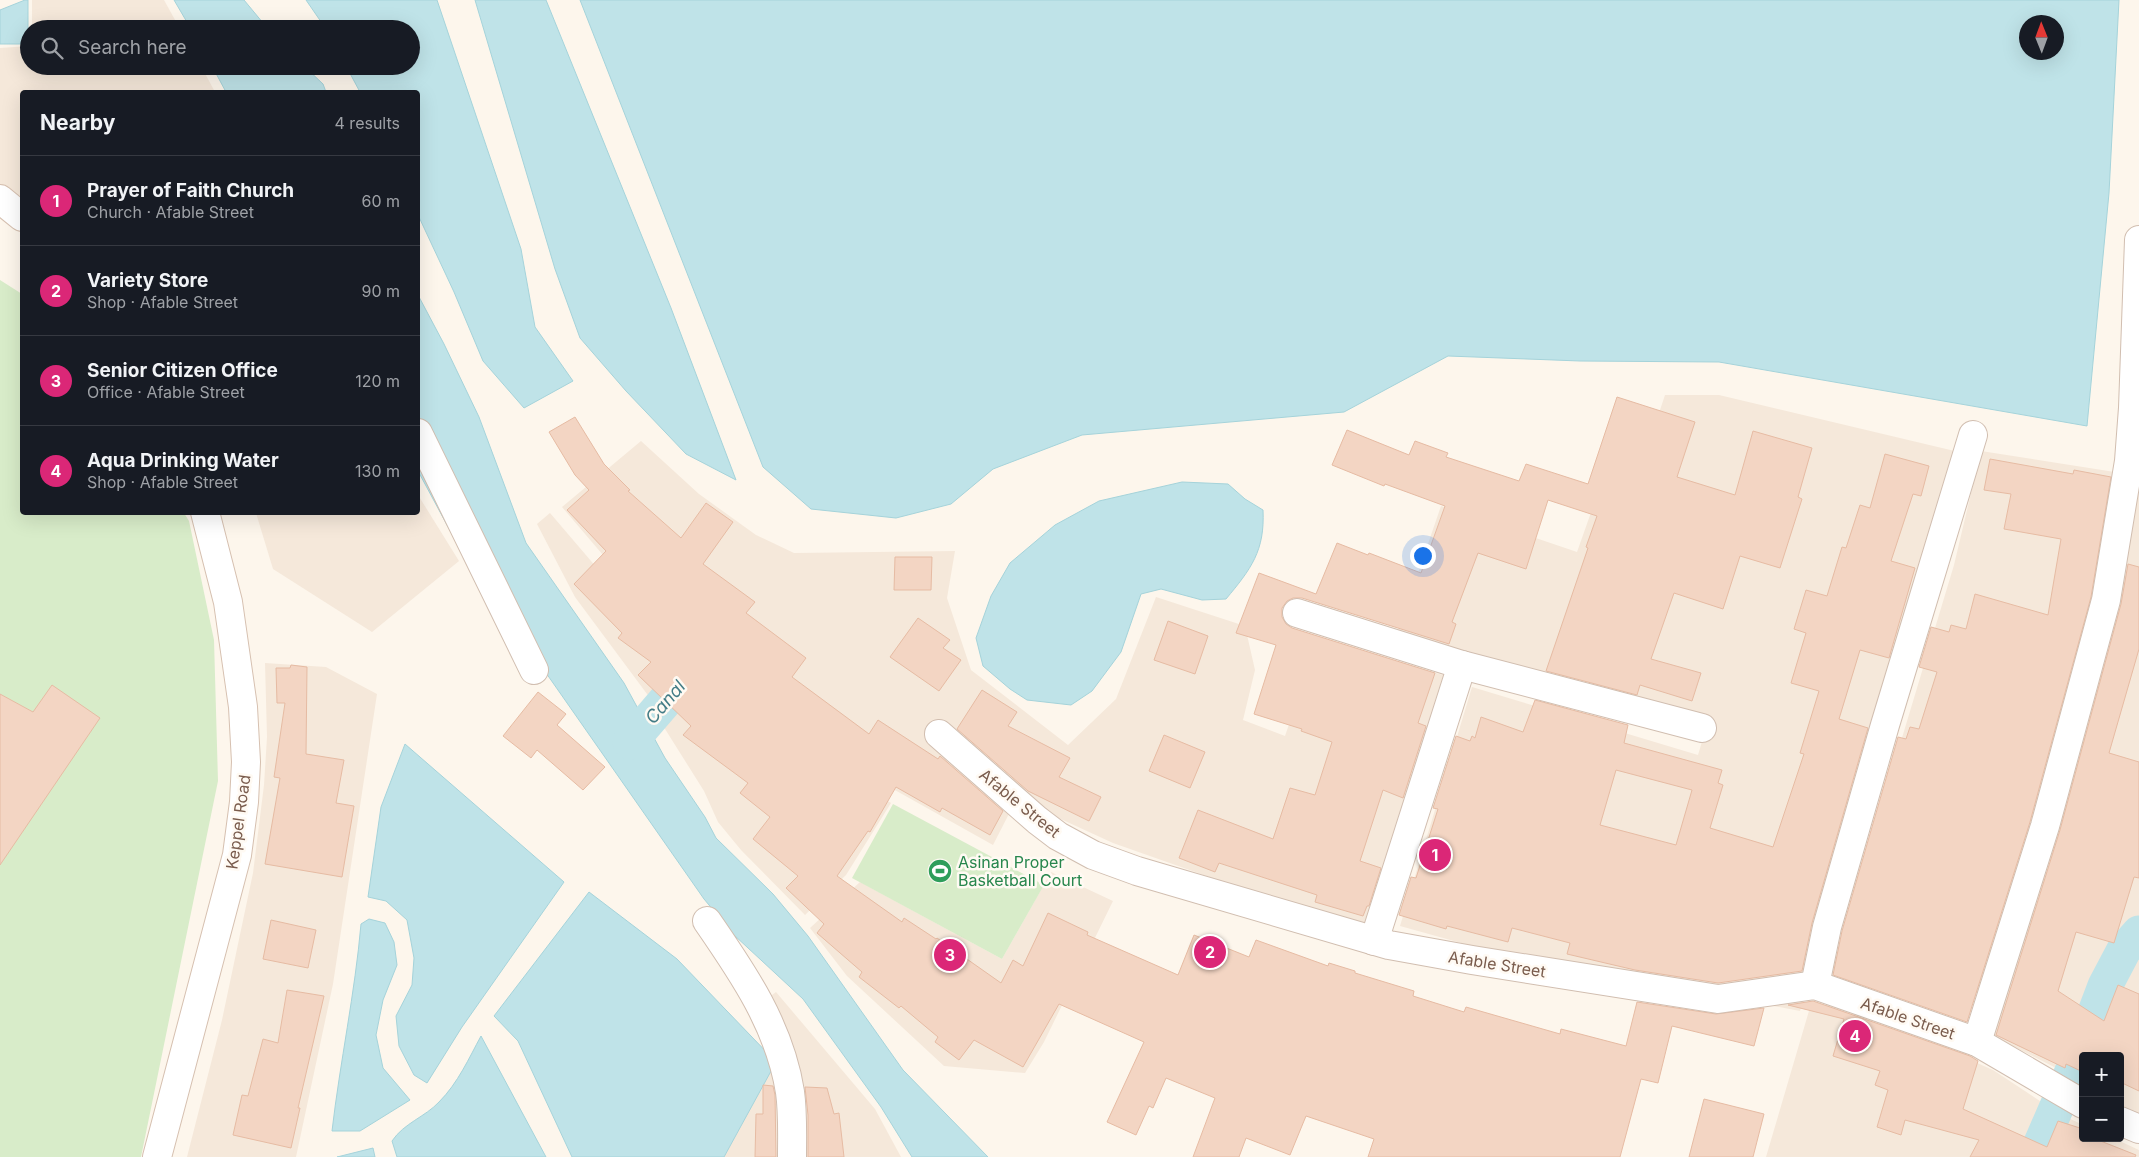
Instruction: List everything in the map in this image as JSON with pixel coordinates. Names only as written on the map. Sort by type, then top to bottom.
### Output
[{"type":"street","points":[[0,199],[20,215]]},
{"type":"street","points":[[1977,1042],[2045,826],[2106,600],[2129,461],[2133,408],[2139,240]]},
{"type":"street","points":[[1815,986],[1827,927],[1885,725],[1973,435]]},
{"type":"street","points":[[420,438],[534,670]]},
{"type":"street","name":"Keppel Road","points":[[157,1157],[237,854],[244,802],[246,762],[244,707],[228,602],[205,515]]},
{"type":"street","points":[[1297,614],[1462,665],[1702,728]]},
{"type":"street","points":[[1374,941],[1462,665]]},
{"type":"street","name":"Afable Street","points":[[939,734],[1037,820],[1058,836],[1094,855],[1137,871],[1374,941],[1472,960],[1718,999],[1815,986],[1977,1042],[2052,1088],[2079,1102]]},
{"type":"street","points":[[707,920],[754,992],[776,1039],[790,1091],[792,1157]]},
{"type":"street","points":[[2124,1123],[2139,1129]]},
{"type":"shaded area","points":[[32,0],[164,0],[175,20],[32,20]]},
{"type":"shaded area","points":[[20,47],[20,75],[206,75],[214,90],[20,90],[20,196],[0,186],[0,48]]},
{"type":"shaded area","points":[[1665,395],[1719,395],[1963,453],[1800,1011],[1508,956],[1400,926],[1472,687],[1698,755],[1704,735],[1586,697],[1621,583],[1640,470]]},
{"type":"shaded area","points":[[641,441],[699,494],[756,535],[794,553],[955,551],[947,598],[971,670],[1068,745],[1116,699],[1156,597],[1245,626],[1255,670],[1243,720],[1285,736],[1299,695],[1380,722],[1400,662],[1459,680],[1377,932],[1235,886],[1113,843],[1052,815],[1004,771],[938,720],[925,740],[1013,806],[993,845],[893,789],[632,589],[562,507]]},
{"type":"shaded area","points":[[1981,451],[2121,473],[2095,615],[1984,995],[1920,977],[1831,974],[1954,565]]},
{"type":"shaded area","points":[[2139,467],[2139,916],[2126,933],[2098,982],[2066,1073],[1985,1032]]},
{"type":"shaded area","points":[[1605,473],[1644,486],[1574,693],[1396,637],[1441,506],[1577,552]]},
{"type":"shaded area","points":[[420,498],[459,561],[372,632],[273,569],[257,515],[420,515]]},
{"type":"shaded area","points":[[550,513],[626,602],[691,665],[653,702],[575,597],[537,524]]},
{"type":"shaded area","points":[[265,663],[326,667],[377,694],[333,984],[296,1157],[187,1157],[222,1020],[253,873],[264,785],[267,737]]},
{"type":"shaded area","points":[[701,671],[852,779],[891,803],[846,875],[805,915],[741,850],[718,822],[704,791],[660,721]]},
{"type":"shaded area","points":[[1051,872],[1113,901],[1044,1042],[1025,1073],[944,1066],[847,976],[810,928],[860,882],[1002,959]]},
{"type":"shaded area","points":[[2139,949],[2139,1116],[2124,1108],[2124,1052],[2083,1052],[2116,978]]},
{"type":"shaded area","points":[[776,992],[875,1109],[901,1157],[802,1157],[760,1004]]},
{"type":"shaded area","points":[[1811,1004],[1838,1006],[1963,1044],[1968,1059],[1993,1070],[2049,1107],[2028,1157],[1766,1157]]},
{"type":"shaded area","points":[[776,1062],[786,1157],[724,1157],[752,1105]]},
{"type":"shaded area","points":[[2079,1062],[2079,1084],[2071,1080]]},
{"type":"shaded area","points":[[2058,1113],[2079,1123],[2079,1142],[2122,1142],[2139,1150],[2139,1157],[2040,1157]]},
{"type":"green space","points":[[0,280],[20,293],[20,515],[185,515],[189,521],[214,640],[218,781],[141,1157],[0,1157]]},
{"type":"green space","points":[[893,804],[1044,885],[1002,959],[852,878]]},
{"type":"water","points":[[28,0],[28,20],[20,20],[20,44],[0,44],[0,10]]},
{"type":"water","points":[[174,0],[244,0],[261,20],[186,20]]},
{"type":"water","points":[[306,0],[437,0],[521,249],[535,327],[573,381],[524,408],[483,361],[454,292],[420,219],[420,90],[359,90],[351,75],[420,75],[420,20],[320,20]]},
{"type":"water","points":[[475,0],[546,0],[671,308],[736,480],[686,454],[626,391],[580,338],[555,269]]},
{"type":"water","points":[[580,0],[2119,0],[2109,193],[2087,426],[1719,362],[1580,361],[1448,356],[1344,412],[1082,435],[993,469],[951,504],[896,518],[811,509],[763,467]]},
{"type":"water","points":[[217,75],[314,75],[323,84],[325,90],[225,90]]},
{"type":"water","points":[[420,299],[479,417],[526,543],[624,683],[665,758],[705,817],[716,838],[773,894],[808,936],[903,1070],[988,1157],[912,1157],[881,1107],[803,999],[734,935],[704,899],[530,650],[475,577],[420,475]]},
{"type":"water","points":[[1182,482],[1228,484],[1245,499],[1263,510],[1262,537],[1255,559],[1226,599],[1202,600],[1161,589],[1141,594],[1121,652],[1092,691],[1071,705],[1027,700],[1010,689],[983,666],[976,638],[991,596],[1010,563],[1055,525],[1099,501]]},
{"type":"water","points":[[405,744],[564,882],[462,1027],[427,1083],[414,1075],[399,1046],[396,1016],[412,985],[414,958],[407,920],[386,901],[368,897],[381,807]]},
{"type":"water","points":[[589,892],[677,959],[776,1062],[724,1157],[572,1157],[518,1041],[494,1016]]},
{"type":"water","points":[[369,919],[385,923],[394,942],[397,965],[383,1000],[376,1035],[383,1068],[410,1100],[360,1131],[332,1131],[361,924]]},
{"type":"water","points":[[481,1036],[546,1157],[397,1157],[392,1141],[402,1129],[433,1107],[446,1095],[463,1070]]},
{"type":"water","points":[[373,1148],[375,1157],[337,1157]]},
{"type":"building","points":[[1617,397],[1695,422],[1677,477],[1735,495],[1753,431],[1812,448],[1798,497],[1802,499],[1780,568],[1740,556],[1723,609],[1674,593],[1651,659],[1701,673],[1692,701],[1640,685],[1637,695],[1546,671],[1597,516],[1548,500],[1526,569],[1478,553],[1452,622],[1456,624],[1449,644],[1302,598],[1293,598],[1287,601],[1282,608],[1282,617],[1286,624],[1292,628],[1435,673],[1418,723],[1426,726],[1403,798],[1383,790],[1360,861],[1381,868],[1369,906],[1367,906],[1363,916],[1315,902],[1317,895],[1219,863],[1215,872],[1179,858],[1198,810],[1273,839],[1290,788],[1315,795],[1332,742],[1301,731],[1302,729],[1254,714],[1276,645],[1236,633],[1259,573],[1316,594],[1337,543],[1421,573],[1445,506],[1385,484],[1384,486],[1332,465],[1347,430],[1409,455],[1415,441],[1448,453],[1446,457],[1519,481],[1526,464],[1588,484]]},
{"type":"building","points":[[575,417],[604,464],[630,490],[628,491],[681,538],[706,503],[733,522],[703,564],[755,602],[746,613],[806,658],[792,677],[869,734],[878,720],[938,759],[940,756],[1003,811],[990,835],[942,808],[940,812],[896,787],[870,832],[868,831],[837,876],[902,922],[904,918],[937,938],[1001,983],[1013,960],[1023,966],[1048,913],[1088,932],[1087,935],[1178,975],[1194,935],[1249,957],[1256,940],[1328,966],[1329,963],[1414,991],[1413,996],[1464,1012],[1466,1007],[1560,1034],[1561,1029],[1626,1046],[1637,1002],[1716,1014],[1764,1008],[1754,1046],[1672,1026],[1658,1083],[1641,1079],[1620,1157],[1368,1157],[1374,1139],[1306,1116],[1290,1155],[1246,1138],[1239,1157],[1193,1157],[1215,1098],[1166,1078],[1153,1108],[1149,1106],[1136,1135],[1107,1122],[1144,1042],[1059,1004],[1023,1067],[974,1040],[959,1060],[935,1042],[938,1037],[901,1006],[899,1008],[859,977],[862,972],[817,933],[824,924],[786,888],[798,876],[753,839],[770,817],[740,793],[748,783],[683,735],[691,726],[638,675],[651,662],[618,638],[622,633],[574,584],[606,551],[567,510],[589,490],[575,475],[549,432]]},
{"type":"building","points":[[1885,454],[1929,466],[1921,496],[1913,494],[1891,561],[1915,568],[1889,658],[1860,650],[1839,719],[1868,728],[1812,923],[1802,971],[1718,983],[1635,970],[1567,954],[1570,943],[1512,928],[1508,942],[1447,926],[1446,929],[1399,915],[1411,877],[1416,878],[1438,809],[1433,808],[1456,736],[1470,741],[1472,736],[1475,738],[1481,717],[1523,732],[1535,700],[1628,725],[1624,743],[1722,770],[1718,783],[1723,785],[1710,828],[1773,847],[1804,754],[1800,753],[1819,691],[1791,683],[1806,633],[1794,629],[1806,590],[1827,596],[1842,547],[1846,548],[1860,505],[1870,508]],"holes":[[[1616,770],[1692,790],[1676,845],[1600,825]]]},
{"type":"building","points":[[1990,459],[2073,474],[2074,470],[2111,477],[2091,597],[2030,822],[1967,1022],[1833,975],[1842,931],[1898,737],[1906,739],[1910,727],[1919,729],[1937,672],[1919,667],[1931,627],[1949,632],[1951,625],[1966,629],[1975,594],[2048,615],[2061,539],[2004,529],[2011,494],[1984,490]]},
{"type":"building","points":[[895,557],[932,557],[931,590],[894,590]]},
{"type":"building","points":[[2128,564],[2139,567],[2139,649],[2109,753],[2139,762],[2139,878],[2134,877],[2114,943],[2076,932],[2058,991],[2104,1021],[2118,985],[2139,994],[2139,1091],[2124,1084],[2124,1052],[2079,1052],[2079,1070],[2066,1064],[2065,1068],[1996,1035],[2060,830],[2121,604]]},
{"type":"building","points":[[918,618],[950,640],[943,648],[961,660],[939,691],[890,657]]},
{"type":"building","points":[[1168,621],[1208,636],[1195,674],[1154,660]]},
{"type":"building","points":[[291,665],[307,667],[306,754],[344,760],[336,803],[354,806],[342,877],[265,864],[280,778],[274,777],[285,703],[277,703],[276,668],[290,668]]},
{"type":"building","points":[[52,685],[100,718],[0,865],[0,694],[33,712]]},
{"type":"building","points":[[982,690],[1017,712],[1008,726],[1070,758],[1059,777],[1101,797],[1089,821],[1028,791],[957,729]]},
{"type":"building","points":[[538,692],[566,714],[557,725],[605,767],[583,790],[537,750],[531,758],[503,736]]},
{"type":"building","points":[[1164,735],[1205,752],[1190,788],[1149,771]]},
{"type":"building","points":[[271,920],[316,930],[308,968],[263,959]]},
{"type":"building","points":[[287,990],[324,996],[298,1108],[300,1108],[291,1148],[233,1135],[242,1095],[248,1096],[263,1039],[278,1043]]},
{"type":"building","points":[[1813,1001],[1970,1056],[1978,1061],[1963,1109],[2047,1147],[2058,1121],[2079,1128],[2079,1142],[2103,1142],[2136,1155],[2135,1157],[1970,1157],[1979,1140],[1905,1120],[1901,1135],[1877,1127],[1888,1090],[1875,1085],[1880,1071],[1833,1056],[1844,1019],[1788,1005]]},
{"type":"building","points":[[763,1085],[773,1086],[775,1095],[776,1157],[755,1157],[756,1114],[763,1114]]},
{"type":"building","points":[[805,1087],[827,1088],[834,1114],[839,1113],[844,1157],[808,1157],[808,1115]]},
{"type":"building","points":[[1704,1099],[1764,1114],[1753,1157],[1689,1157]]},
{"type":"waterway","name":"Canal","points":[[630,742],[697,664]]},
{"type":"waterway","points":[[2035,1157],[2077,1060],[2105,986],[2124,950],[2139,933]]},
{"type":"place","name":"Prayer of Faith Church","points":[[1435,855]]},
{"type":"place","name":"Asinan Proper Basketball Court","points":[[940,871]]},
{"type":"place","name":"Variety Store","points":[[1210,952]]},
{"type":"place","name":"Senior Citizen Office","points":[[950,955]]},
{"type":"place","name":"Aqua Drinking Water","points":[[1855,1036]]}]
